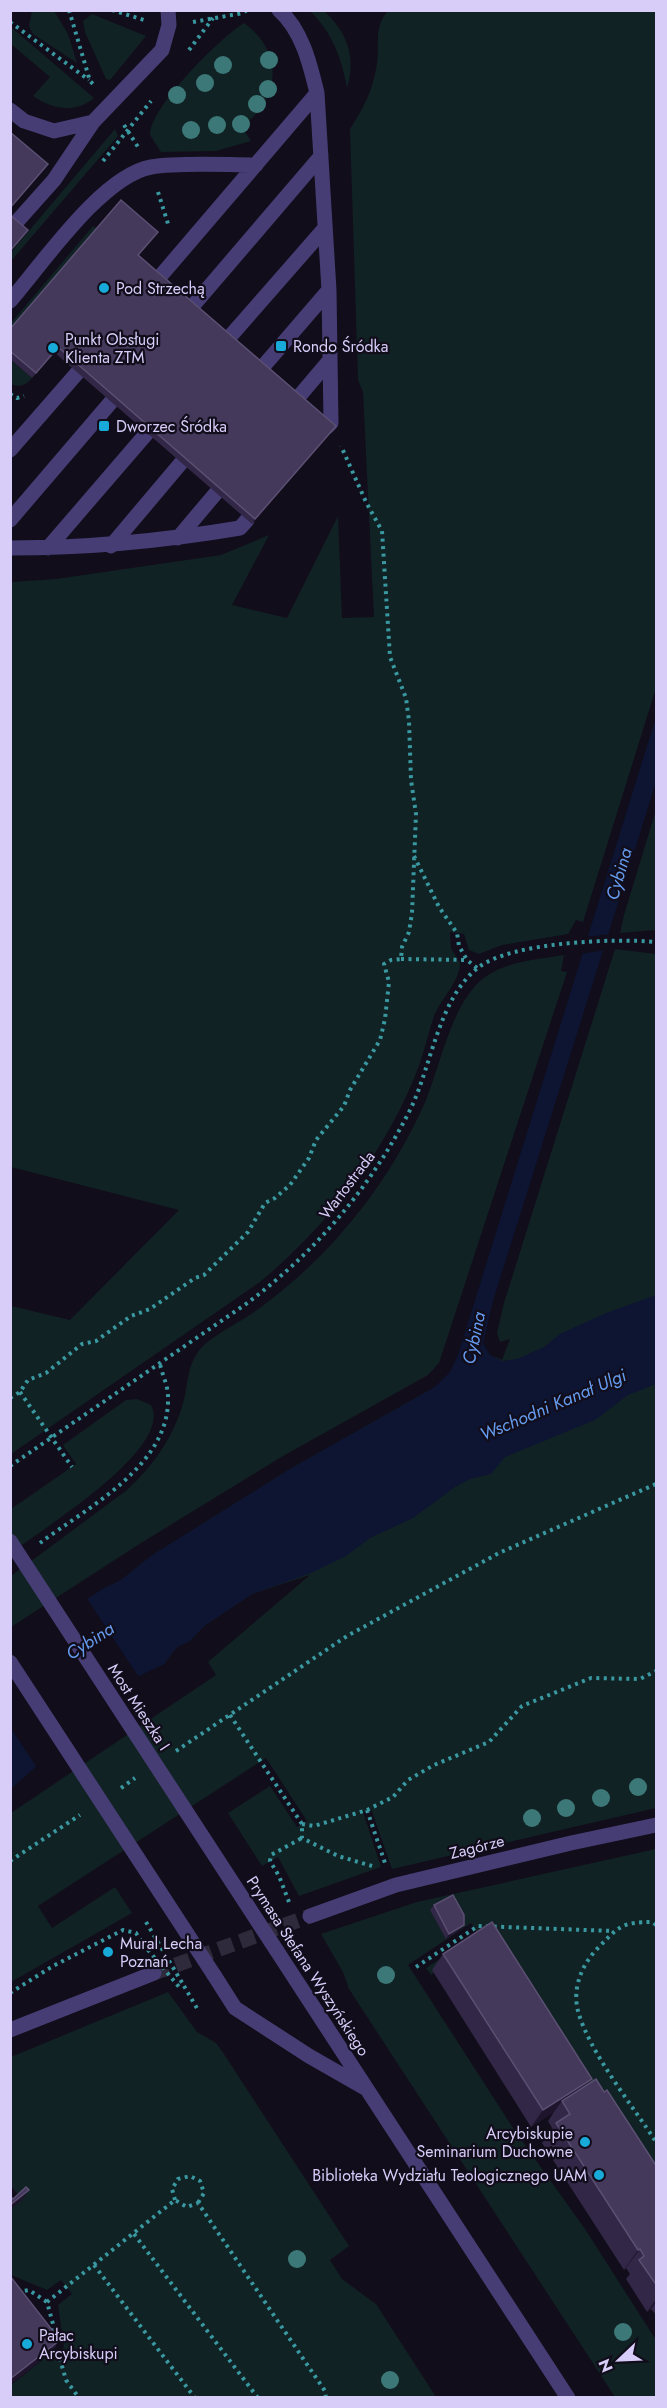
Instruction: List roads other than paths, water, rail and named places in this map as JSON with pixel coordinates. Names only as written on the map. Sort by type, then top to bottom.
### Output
[{"type":"street","points":[[13,226],[54,180],[93,122],[112,105],[162,50],[169,25],[168,10]]},
{"type":"street","points":[[279,10],[300,39],[317,93],[329,290],[329,425]]},
{"type":"street","points":[[158,279],[317,93]]},
{"type":"street","points":[[10,110],[24,121],[54,131],[93,122]]},
{"type":"street","points":[[191,308],[321,156]]},
{"type":"street","points":[[10,301],[101,194],[125,177],[150,168],[256,165]]},
{"type":"street","points":[[227,340],[325,228]]},
{"type":"street","points":[[261,369],[329,290]]},
{"type":"street","points":[[296,400],[329,361]]},
{"type":"street","points":[[10,450],[78,372]]},
{"type":"street","points":[[10,520],[111,402]]},
{"type":"street","points":[[48,548],[147,433]]},
{"type":"street","points":[[111,546],[181,463]]},
{"type":"street","points":[[178,538],[216,493]]},
{"type":"street","points":[[10,548],[111,546],[240,528],[247,520]]},
{"type":"street","name":"Most Mieszka I","points":[[10,1541],[219,1863]]},
{"type":"street","name":"Prymasa Stefana Wyszyńskiego","points":[[10,1662],[235,2008],[309,2056],[368,2090]]},
{"type":"street","name":"Zagórze","points":[[310,1916],[396,1885],[657,1825]]},
{"type":"street","name":"Prymasa Stefana Wyszyńskiego","points":[[219,1863],[568,2397]]},
{"type":"street","points":[[10,2030],[153,1973]]},
{"type":"water","points":[[656,717],[656,782],[493,1301],[483,1343],[490,1355],[502,1361],[517,1359],[544,1347],[560,1334],[606,1313],[656,1295],[656,1384],[628,1395],[595,1420],[505,1457],[491,1474],[470,1479],[455,1487],[413,1518],[370,1538],[346,1556],[311,1573],[252,1594],[204,1626],[190,1641],[177,1647],[164,1664],[135,1678],[11,1789],[11,1648],[104,1588],[121,1580],[151,1556],[290,1469],[435,1387],[450,1372],[458,1355]]},
{"type":"tunnel","points":[[154,1973],[310,1916]]},
{"type":"place","name":"Pod Strzechą","points":[[104,288]]},
{"type":"place","name":"Rondo Śródka","points":[[281,346]]},
{"type":"place","name":"Punkt Obsługi Klienta ZTM","points":[[53,348]]},
{"type":"place","name":"Dworzec Śródka","points":[[104,426]]},
{"type":"place","name":"Mural Lecha Poznań","points":[[108,1952]]},
{"type":"place","name":"Arcybiskupie Seminarium Duchowne","points":[[585,2142]]},
{"type":"place","name":"Biblioteka Wydziału Teologicznego UAM","points":[[599,2175]]},
{"type":"place","name":"Pałac Arcybiskupi","points":[[27,2344]]},
{"type":"water label","name":"Cybina","points":[[619,874]]},
{"type":"water label","name":"Cybina","points":[[474,1338]]},
{"type":"water label","name":"Wschodni Kanał Ulgi","points":[[553,1405]]},
{"type":"water label","name":"Cybina","points":[[90,1641]]}]
